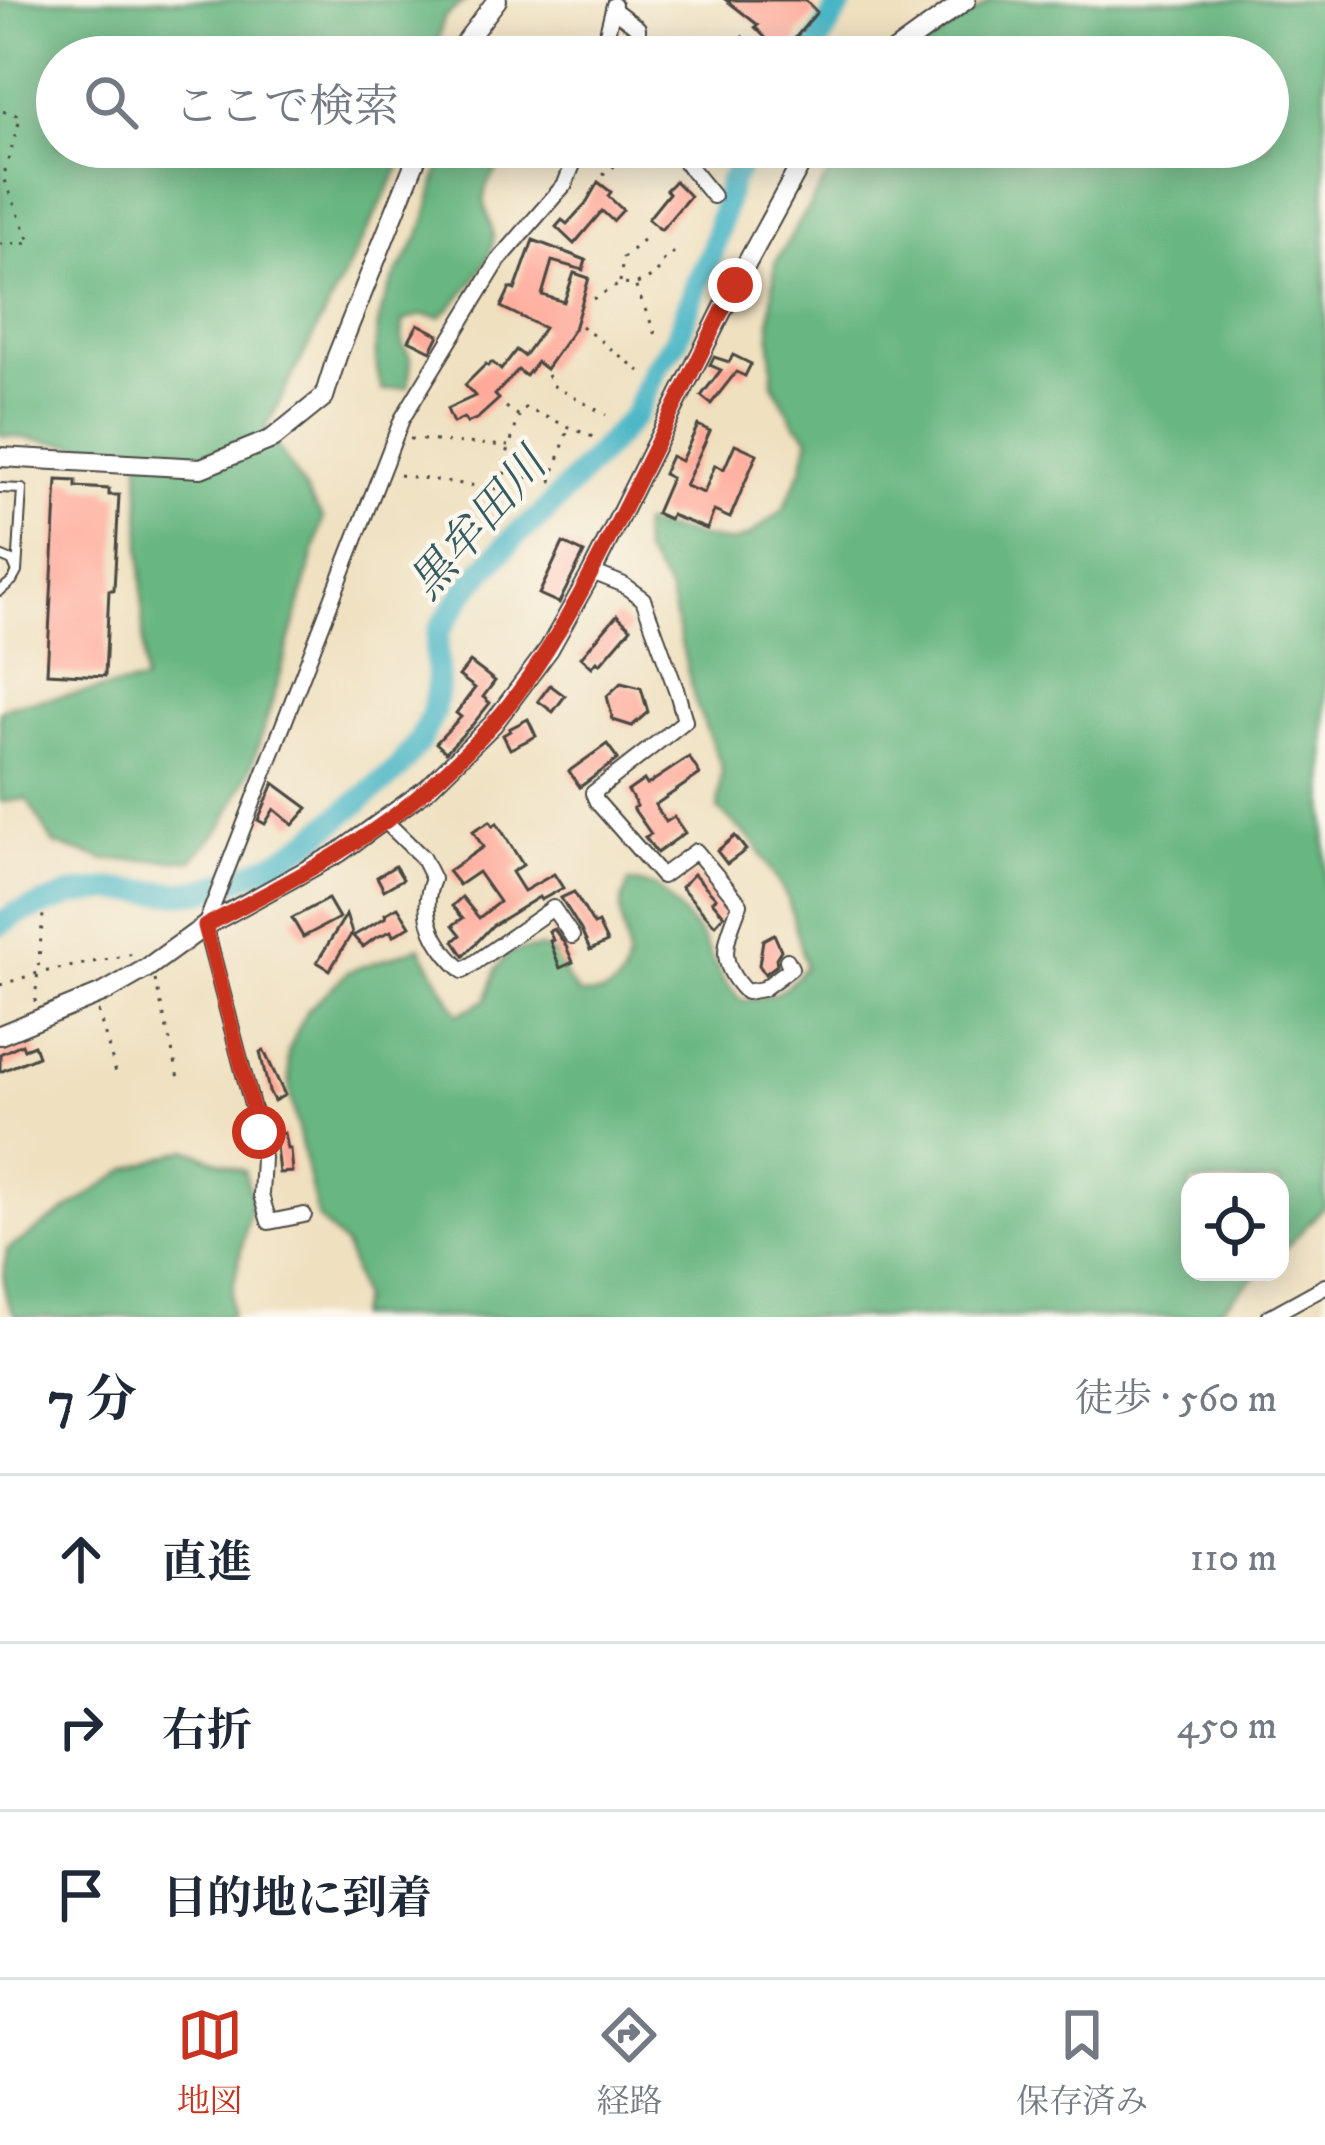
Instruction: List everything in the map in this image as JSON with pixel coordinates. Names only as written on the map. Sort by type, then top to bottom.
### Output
[{"type":"street","points":[[470,36],[497,0]]},
{"type":"street","points":[[916,36],[966,0]]},
{"type":"street","points":[[606,36],[614,4]]},
{"type":"street","points":[[614,4],[640,36]]},
{"type":"street","points":[[0,457],[201,468],[272,439],[324,397],[413,168]]},
{"type":"street","points":[[304,1215],[269,1222],[261,1195],[259,1132],[205,926],[402,419],[499,260],[566,184],[572,168]]},
{"type":"street","points":[[690,168],[713,196]]},
{"type":"street","points":[[0,1035],[105,992],[205,926],[340,852],[427,789],[504,710],[549,649],[592,572],[798,168]]},
{"type":"street","points":[[592,572],[643,599],[685,721],[593,793],[597,802],[662,876],[696,851],[740,904],[727,938],[725,961],[746,992],[763,989],[791,968],[787,961]]},
{"type":"street","points":[[385,820],[422,856],[433,879],[426,897],[433,932],[446,955],[463,971],[553,908],[572,936]]},
{"type":"street","points":[[1269,1317],[1325,1286]]},
{"type":"lane","points":[[0,488],[22,489],[17,572],[0,591]]},
{"type":"lane","points":[[0,556],[12,561],[17,572]]},
{"type":"path","points":[[743,36],[747,31]]},
{"type":"path","points":[[0,244],[31,243],[3,178],[20,119],[2,111]]},
{"type":"path","points":[[603,175],[612,168]]},
{"type":"path","points":[[620,284],[623,258],[645,238]]},
{"type":"path","points":[[593,299],[620,284],[635,285],[656,275],[662,262],[680,247]]},
{"type":"path","points":[[635,285],[659,342]]},
{"type":"path","points":[[581,326],[640,371]]},
{"type":"path","points":[[547,375],[552,386],[606,415]]},
{"type":"path","points":[[506,407],[519,416]]},
{"type":"path","points":[[496,523],[501,473],[525,408],[593,437]]},
{"type":"path","points":[[501,473],[551,481],[569,427]]},
{"type":"path","points":[[404,439],[510,446]]},
{"type":"path","points":[[399,476],[500,489]]},
{"type":"path","points":[[34,1009],[44,915]]},
{"type":"path","points":[[0,985],[139,953]]},
{"type":"path","points":[[154,976],[179,1078]]},
{"type":"path","points":[[97,1007],[116,1073]]},
{"type":"green space","points":[[0,0],[466,0],[444,17],[439,36],[36,36],[36,168],[399,168],[266,428],[323,519],[251,768],[222,827],[192,860],[106,860],[54,844],[27,799],[0,802],[0,711],[11,705],[144,682],[139,453],[0,435]]},
{"type":"green space","points":[[992,0],[1325,0],[1325,1206],[1289,1244],[1289,1173],[1181,1173],[1181,1281],[1250,1281],[1219,1310],[1200,1317],[356,1317],[361,1299],[346,1247],[318,1218],[290,1093],[288,1052],[306,1012],[349,971],[420,947],[458,1014],[486,1000],[496,970],[509,952],[542,948],[560,958],[566,978],[579,994],[603,993],[619,982],[627,964],[621,914],[629,882],[656,887],[674,905],[701,936],[723,980],[742,1001],[778,992],[805,966],[788,899],[754,842],[718,809],[722,767],[695,702],[669,591],[643,552],[642,524],[730,543],[749,536],[783,510],[802,469],[809,437],[795,423],[773,384],[770,322],[775,263],[832,168],[1289,168],[1289,36],[941,36]]},
{"type":"green space","points":[[440,168],[500,168],[485,192],[493,233],[487,260],[440,317],[421,315],[403,321],[402,344],[411,359],[408,387],[382,390],[376,361],[379,320],[394,279],[422,229]]},
{"type":"green space","points":[[187,1149],[244,1171],[252,1199],[231,1317],[17,1317],[6,1294],[7,1250],[126,1170]]},
{"type":"building","points":[[726,0],[805,0],[817,12],[797,36],[764,36],[758,25]]},
{"type":"building","points":[[675,181],[690,196],[661,230],[648,219]]},
{"type":"building","points":[[598,182],[623,210],[613,221],[602,211],[574,244],[556,227],[562,220],[567,224]]},
{"type":"building","points":[[533,240],[586,260],[583,270],[552,261],[542,295],[564,302],[574,273],[589,278],[574,329],[546,369],[537,362],[526,376],[518,370],[495,395],[499,399],[478,418],[453,423],[447,409],[475,396],[465,385],[486,364],[492,362],[501,370],[516,350],[524,356],[544,328],[501,307],[510,288],[515,290]]},
{"type":"building","points":[[418,324],[439,335],[431,351],[409,340]]},
{"type":"building","points":[[733,355],[751,364],[745,376],[736,372],[711,404],[701,396],[721,370],[710,365],[714,357],[729,362]]},
{"type":"building","points":[[698,425],[710,431],[685,486],[704,493],[715,465],[724,469],[735,444],[757,454],[730,518],[714,511],[707,529],[656,513],[671,478],[663,474],[671,456],[681,461]]},
{"type":"building","points":[[57,480],[119,495],[105,676],[47,673]]},
{"type":"building","points":[[563,543],[584,553],[559,603],[539,594]]},
{"type":"building","points":[[617,615],[631,628],[592,667],[581,657]]},
{"type":"building","points":[[470,662],[495,681],[483,697],[490,703],[446,752],[436,743],[461,717],[456,713],[475,688],[459,676]]},
{"type":"building","points":[[621,683],[641,688],[648,712],[632,726],[613,720],[607,696]]},
{"type":"building","points":[[550,685],[565,696],[553,712],[538,701]]},
{"type":"building","points":[[528,719],[536,736],[510,749],[503,735]]},
{"type":"building","points":[[607,744],[618,759],[580,787],[569,771]]},
{"type":"building","points":[[689,757],[700,774],[655,805],[666,822],[674,817],[685,833],[657,853],[645,837],[651,834],[633,808],[637,806],[628,791],[644,780],[647,785]]},
{"type":"building","points":[[274,783],[308,808],[293,825],[274,809],[265,824],[258,820]]},
{"type":"building","points":[[490,821],[493,826],[497,823],[523,865],[512,872],[524,891],[554,874],[563,888],[492,926],[464,956],[454,941],[461,935],[453,925],[463,918],[452,906],[462,897],[479,918],[499,902],[478,872],[459,885],[448,871],[483,847],[473,831]]},
{"type":"building","points":[[735,836],[746,850],[727,864],[717,851]]},
{"type":"building","points":[[395,866],[403,879],[384,890],[377,877]]},
{"type":"building","points":[[694,874],[724,915],[715,925],[681,887]]},
{"type":"building","points":[[574,892],[607,942],[590,950],[561,898]]},
{"type":"building","points":[[328,899],[339,918],[303,937],[292,918]]},
{"type":"building","points":[[398,907],[410,926],[363,947],[353,936],[386,917]]},
{"type":"building","points":[[346,915],[352,933],[330,970],[317,962]]},
{"type":"building","points":[[554,929],[573,962],[560,968],[550,941],[549,931]]},
{"type":"building","points":[[774,934],[781,950],[777,965],[765,974],[759,965],[763,940]]},
{"type":"building","points":[[22,1044],[24,1049],[34,1045],[38,1056],[0,1072],[0,1054]]},
{"type":"building","points":[[264,1051],[285,1095],[274,1101],[260,1052]]},
{"type":"building","points":[[284,1133],[292,1172],[279,1173],[271,1136]]},
{"type":"waterway","name":"黒牟田川","points":[[822,36],[843,0]]},
{"type":"waterway","name":"黒牟田川","points":[[0,924],[75,894],[108,890],[180,893],[238,879],[310,841],[397,770],[433,713],[438,632],[467,588],[635,415],[656,367],[676,341],[712,253],[738,168]]},
{"type":"route","points":[[259,1132],[205,926],[340,852],[427,789],[493,724],[549,649],[592,572],[735,285]]}]
